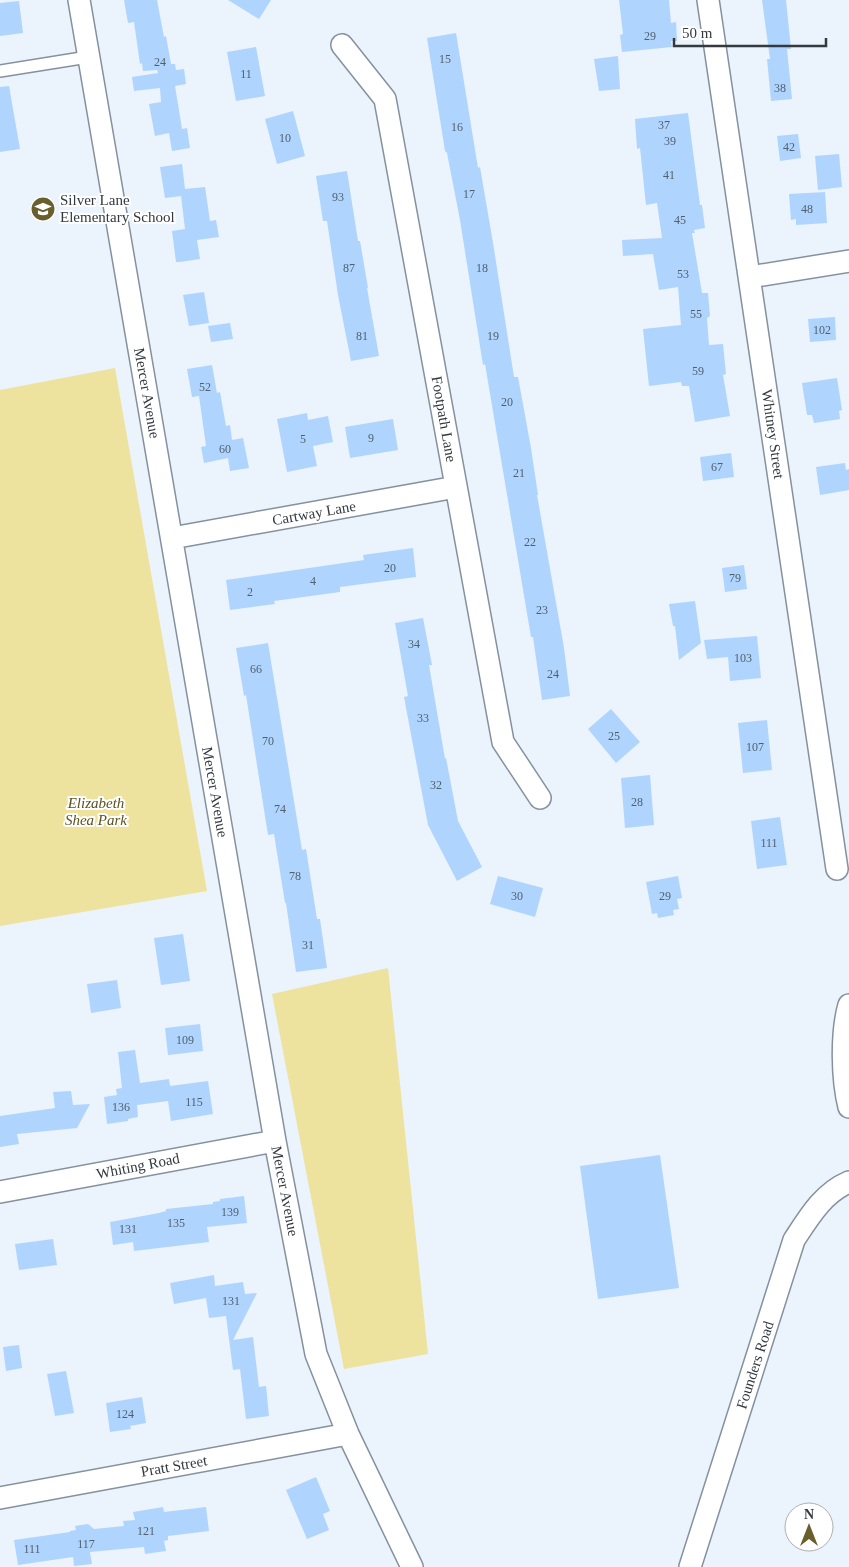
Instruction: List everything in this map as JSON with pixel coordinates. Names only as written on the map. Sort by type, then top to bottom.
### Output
[{"type":"street","name":"Mercer Avenue","points":[[79,0],[275,1141],[316,1354],[348,1434],[412,1567]]},
{"type":"street","name":"Whitney Street","points":[[708,0],[837,869]]},
{"type":"street","name":"Footpath Lane","points":[[342,45],[385,99],[503,742],[540,798]]},
{"type":"street","points":[[750,277],[849,261]]},
{"type":"street","name":"Cartway Lane","points":[[172,538],[456,487]]},
{"type":"street","points":[[849,1005],[844,1036],[844,1066],[849,1107]]},
{"type":"street","name":"Whiting Road","points":[[0,1192],[275,1141]]},
{"type":"street","name":"Founders Road","points":[[690,1567],[794,1240],[811,1214],[826,1196],[849,1182]]},
{"type":"street","name":"Pratt Street","points":[[0,1498],[348,1434]]},
{"type":"lane","points":[[0,71],[88,57]]},
{"type":"green space","name":"Elizabeth Shea Park","points":[[115,368],[207,891],[0,926],[0,390]]},
{"type":"green space","points":[[388,968],[428,1354],[344,1369],[272,994]]},
{"type":"building","points":[[124,0],[157,0],[171,64],[175,64],[176,70],[184,69],[186,84],[175,86],[182,129],[187,128],[190,148],[172,151],[169,133],[155,136],[149,104],[161,102],[160,88],[134,91],[132,77],[158,73],[157,70],[143,71],[142,63],[140,64],[134,22],[128,23]]},
{"type":"building","points":[[228,0],[271,0],[259,19]]},
{"type":"building","points":[[619,0],[669,0],[671,23],[676,22],[677,41],[671,41],[672,47],[622,52],[620,35],[623,34]]},
{"type":"building","points":[[762,0],[786,0],[791,49],[787,49],[792,99],[771,101],[767,59],[770,59]]},
{"type":"building","points":[[19,1],[23,33],[0,36],[0,3]]},
{"type":"building","points":[[456,33],[478,168],[480,167],[493,243],[514,377],[518,377],[531,448],[537,495],[564,648],[570,696],[542,700],[533,637],[531,637],[485,364],[483,365],[460,220],[447,153],[445,151],[427,38]]},
{"type":"building","points":[[256,47],[265,96],[236,101],[227,52]]},
{"type":"building","points":[[618,56],[620,89],[599,91],[594,59]]},
{"type":"building","points":[[9,86],[20,149],[0,152],[0,87]]},
{"type":"building","points":[[293,111],[305,156],[277,164],[265,119]]},
{"type":"building","points":[[688,113],[700,205],[702,205],[705,228],[694,230],[695,233],[692,233],[702,293],[708,293],[710,316],[707,318],[709,345],[723,344],[726,374],[723,375],[730,416],[695,422],[689,386],[682,386],[681,382],[649,386],[643,329],[681,325],[678,287],[659,290],[653,254],[623,256],[622,240],[662,238],[657,203],[646,205],[640,148],[637,149],[635,119]]},
{"type":"building","points":[[798,134],[801,158],[780,161],[777,136]]},
{"type":"building","points":[[839,154],[842,187],[818,190],[815,156]]},
{"type":"building","points":[[182,164],[185,189],[205,187],[210,221],[216,220],[219,237],[197,240],[200,259],[176,262],[172,231],[185,229],[181,196],[165,198],[160,167]]},
{"type":"building","points":[[347,171],[379,356],[351,361],[338,295],[327,221],[323,221],[316,176]]},
{"type":"building","points":[[825,192],[827,223],[796,225],[796,219],[791,220],[789,194]]},
{"type":"building","points":[[204,292],[209,323],[189,326],[183,295]]},
{"type":"building","points":[[835,317],[836,340],[810,342],[808,319]]},
{"type":"building","points":[[230,323],[233,339],[211,342],[208,326]]},
{"type":"building","points":[[212,365],[217,393],[220,392],[226,426],[230,425],[232,440],[243,438],[249,468],[230,471],[228,458],[204,463],[201,447],[206,446],[199,396],[192,397],[187,369]]},
{"type":"building","points":[[837,378],[842,410],[839,411],[840,419],[814,423],[812,415],[807,415],[802,383]]},
{"type":"building","points":[[307,413],[308,420],[328,416],[333,442],[313,446],[317,466],[287,472],[277,419]]},
{"type":"building","points":[[393,419],[398,450],[350,458],[345,427]]},
{"type":"building","points":[[731,453],[734,477],[703,481],[700,457]]},
{"type":"building","points":[[845,463],[846,470],[849,469],[849,490],[820,495],[816,467]]},
{"type":"building","points":[[413,548],[416,577],[340,587],[340,592],[274,601],[275,604],[230,610],[226,580],[364,560],[363,555]]},
{"type":"building","points":[[744,565],[747,589],[725,592],[722,568]]},
{"type":"building","points":[[695,601],[701,643],[679,660],[675,626],[673,626],[669,604]]},
{"type":"building","points":[[423,618],[432,665],[429,665],[445,759],[458,821],[482,867],[457,881],[428,825],[404,697],[408,696],[395,623]]},
{"type":"building","points":[[757,636],[761,678],[730,681],[728,657],[707,659],[704,640]]},
{"type":"building","points":[[268,643],[302,850],[306,849],[317,919],[320,919],[327,968],[296,972],[274,834],[268,835],[246,695],[244,696],[236,648]]},
{"type":"building","points":[[611,709],[640,742],[616,763],[588,729]]},
{"type":"building","points":[[767,720],[772,770],[743,773],[738,723]]},
{"type":"building","points":[[650,775],[654,825],[625,828],[621,778]]},
{"type":"building","points":[[780,817],[787,865],[757,869],[751,821]]},
{"type":"building","points":[[498,876],[543,888],[535,917],[490,904]]},
{"type":"building","points":[[678,876],[682,898],[677,899],[679,909],[673,910],[674,915],[658,918],[657,913],[652,914],[646,882]]},
{"type":"building","points":[[183,934],[190,981],[161,985],[154,938]]},
{"type":"building","points":[[117,980],[121,1008],[91,1013],[87,984]]},
{"type":"building","points":[[200,1024],[203,1051],[168,1055],[165,1028]]},
{"type":"building","points":[[135,1050],[140,1083],[169,1079],[170,1086],[208,1081],[213,1114],[171,1121],[168,1101],[137,1105],[138,1117],[128,1119],[128,1121],[107,1124],[104,1097],[117,1095],[116,1089],[122,1088],[118,1052]]},
{"type":"building","points":[[71,1091],[73,1105],[90,1104],[77,1128],[17,1134],[19,1144],[0,1147],[0,1116],[55,1108],[53,1092]]},
{"type":"building","points":[[660,1155],[679,1288],[598,1299],[580,1166]]},
{"type":"building","points":[[244,1196],[247,1223],[207,1227],[209,1242],[134,1251],[133,1242],[113,1245],[110,1222],[159,1213],[166,1211],[166,1209],[213,1204],[213,1202],[220,1201],[220,1199]]},
{"type":"building","points":[[53,1239],[57,1265],[19,1270],[15,1244]]},
{"type":"building","points":[[214,1275],[215,1286],[243,1282],[245,1294],[257,1293],[233,1340],[253,1337],[259,1387],[266,1386],[269,1416],[246,1419],[240,1369],[233,1370],[226,1316],[209,1318],[206,1298],[174,1304],[170,1283]]},
{"type":"building","points":[[19,1345],[22,1368],[6,1371],[3,1347]]},
{"type":"building","points":[[66,1371],[74,1413],[55,1416],[47,1374]]},
{"type":"building","points":[[142,1397],[146,1423],[130,1426],[131,1429],[110,1432],[106,1403]]},
{"type":"building","points":[[316,1477],[330,1511],[323,1514],[329,1530],[307,1539],[286,1490]]},
{"type":"building","points":[[163,1507],[164,1512],[206,1507],[209,1531],[168,1536],[168,1540],[164,1541],[166,1551],[145,1554],[144,1547],[90,1552],[92,1564],[74,1566],[73,1557],[18,1565],[14,1540],[70,1532],[76,1530],[75,1526],[88,1524],[94,1529],[124,1526],[123,1521],[135,1520],[133,1512]]},
{"type":"place","name":"Silver Lane Elementary School","points":[[43,209]]}]
